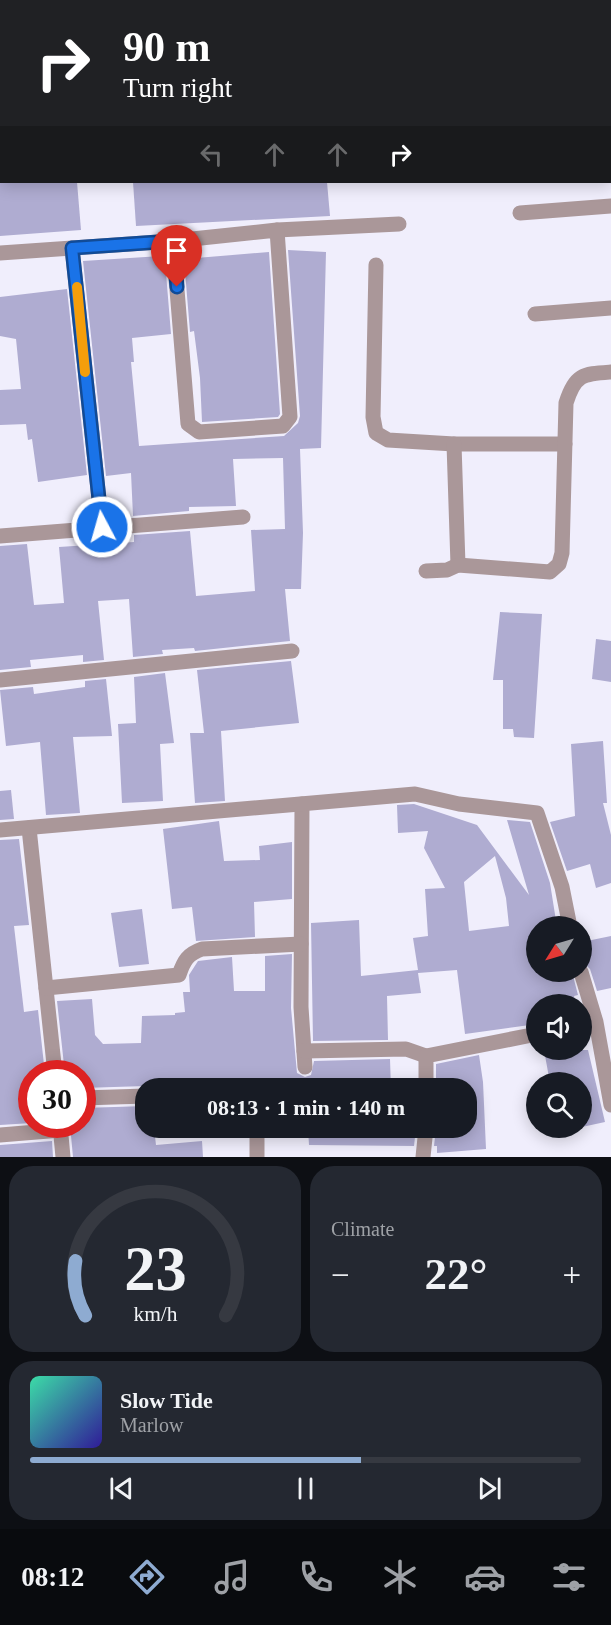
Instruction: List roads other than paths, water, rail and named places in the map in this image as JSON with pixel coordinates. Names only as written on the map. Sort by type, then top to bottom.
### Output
[{"type":"street","points":[[520,213],[611,206]]},
{"type":"street","points":[[0,253],[173,241],[277,230],[399,224]]},
{"type":"street","points":[[173,241],[188,424],[200,432],[276,428],[283,426],[291,417],[277,230]]},
{"type":"street","points":[[72,248],[102,527]]},
{"type":"street","points":[[376,265],[373,417],[376,433],[388,440],[454,444],[565,444]]},
{"type":"street","points":[[535,314],[611,308]]},
{"type":"street","points":[[426,571],[447,570],[458,565],[550,572],[559,564],[562,553],[566,403],[570,389],[576,380],[586,374],[611,372]]},
{"type":"street","points":[[454,444],[458,565]]},
{"type":"street","points":[[0,536],[243,517]]},
{"type":"street","points":[[0,680],[292,651]]},
{"type":"street","points":[[0,830],[415,794],[459,804],[537,813],[562,887],[568,916]]},
{"type":"street","points":[[302,804],[301,944],[305,1067]]},
{"type":"street","points":[[29,828],[54,1060]]},
{"type":"street","points":[[46,988],[179,975],[183,963],[191,953],[202,949],[301,944]]},
{"type":"street","points":[[592,1035],[611,1105]]},
{"type":"street","points":[[304,1051],[406,1049],[426,1056],[526,1036]]},
{"type":"street","points":[[426,1056],[426,1078]]},
{"type":"street","points":[[96,1098],[135,1096]]},
{"type":"street","points":[[0,1136],[18,1134]]},
{"type":"street","points":[[61,1138],[63,1157]]},
{"type":"street","points":[[257,1138],[257,1157]]},
{"type":"street","points":[[423,1157],[425,1138]]}]
